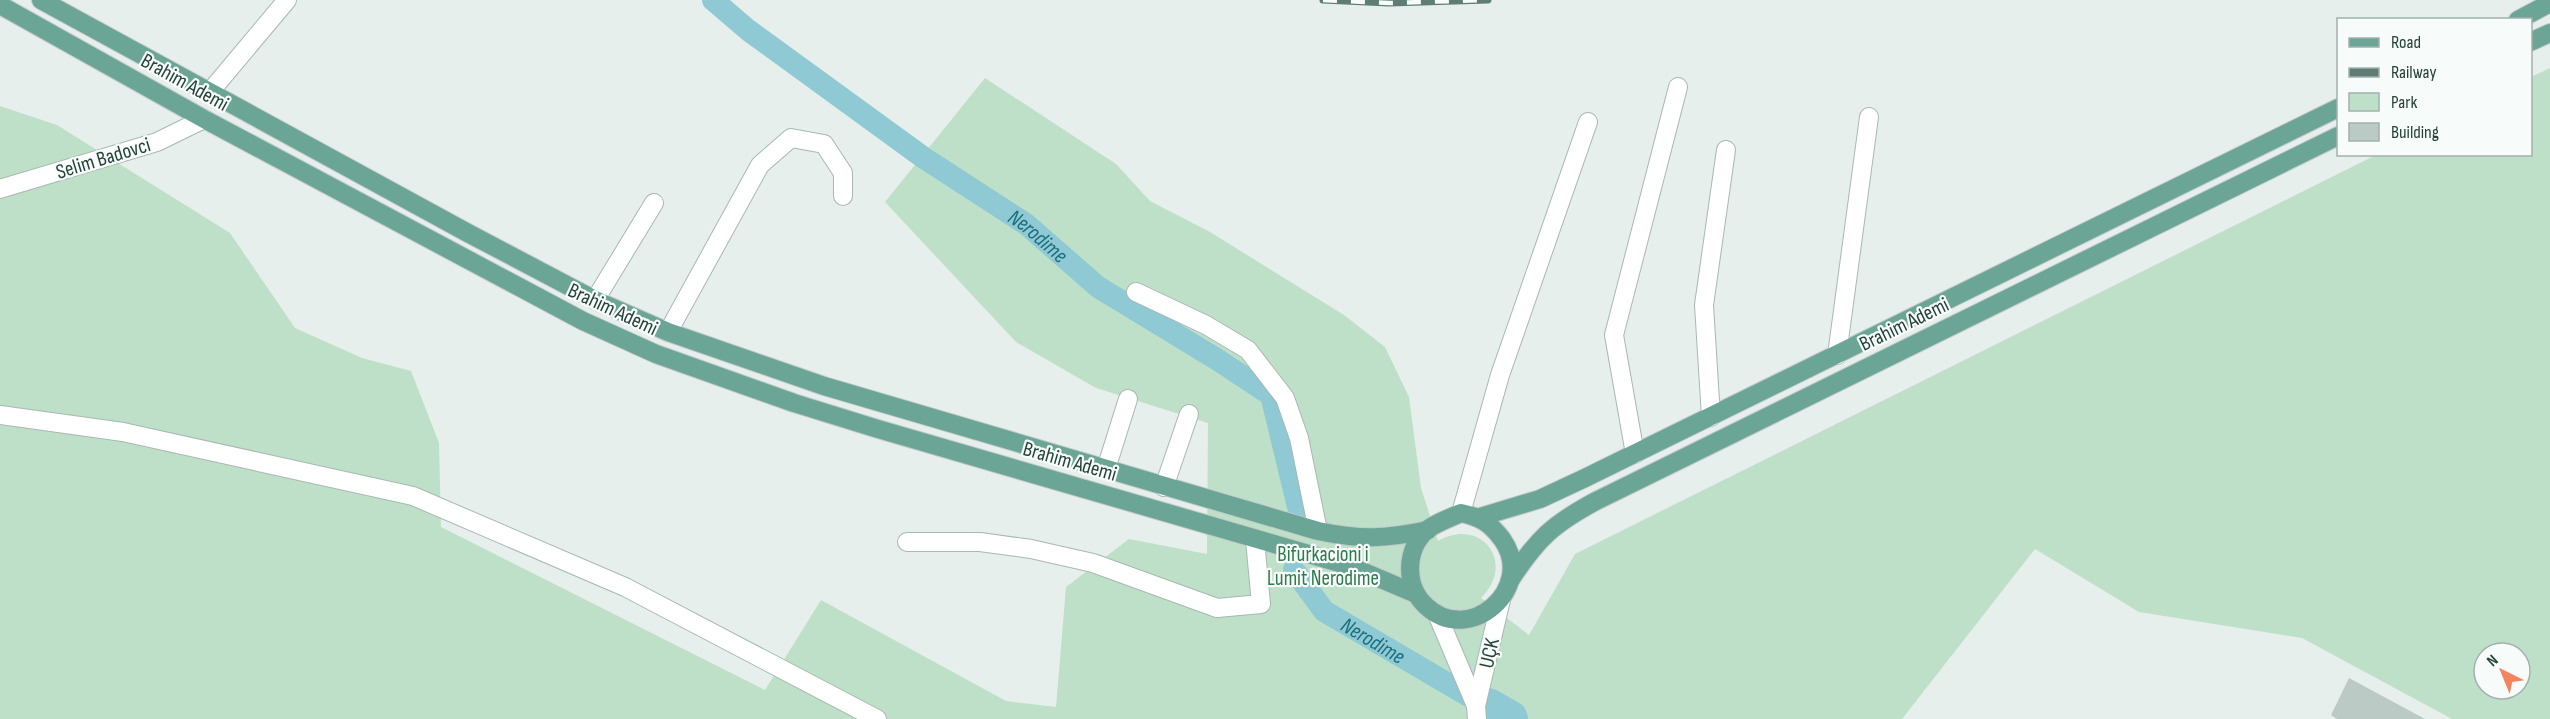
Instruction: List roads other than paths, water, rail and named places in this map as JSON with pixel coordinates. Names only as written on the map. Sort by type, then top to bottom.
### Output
[{"type":"main road","name":"Brahim Ademi","points":[[40,0],[595,300],[668,332],[824,386],[1164,487],[1318,531],[1365,538],[1388,538],[1428,530],[1461,513],[1480,517],[1540,499],[2337,108]]},
{"type":"main road","points":[[2522,18],[2550,3]]},
{"type":"main road","name":"Brahim Ademi","points":[[0,4],[204,119],[583,321],[657,354],[794,403],[868,426],[1350,566],[1416,594]]},
{"type":"main road","points":[[2532,41],[2550,33]]},
{"type":"main road","name":"Brahim Ademi","points":[[1502,600],[1511,579],[1532,548],[1550,529],[1586,506],[2337,136]]},
{"type":"main road","points":[[1480,517],[1505,544],[1510,556],[1511,579]]},
{"type":"main road","name":"Brahim Ademi","points":[[1428,530],[1412,552],[1411,581],[1422,602],[1437,614]]},
{"type":"main road","points":[[1437,614],[1460,620],[1472,619],[1489,611],[1502,600]]},
{"type":"street","name":"Brahim Ademi","points":[[209,93],[287,0]]},
{"type":"street","points":[[1635,454],[1614,334],[1678,87]]},
{"type":"street","name":"Brahim Ademi","points":[[1837,355],[1869,117]]},
{"type":"street","name":"Selim Badovci","points":[[0,189],[157,142],[204,119]]},
{"type":"street","points":[[1461,513],[1500,375],[1588,122]]},
{"type":"street","name":"Brahim Ademi","points":[[668,332],[760,165],[791,138],[824,144],[843,173],[843,196]]},
{"type":"street","points":[[1711,417],[1704,305],[1726,150]]},
{"type":"street","points":[[595,300],[654,203]]},
{"type":"street","points":[[1136,292],[1206,326],[1248,350],[1285,398],[1299,438],[1318,531]]},
{"type":"street","name":"Brahim Ademi","points":[[1106,469],[1128,399]]},
{"type":"street","points":[[1164,487],[1189,414]]},
{"type":"street","points":[[0,415],[123,432],[413,496],[625,586],[877,719]]},
{"type":"street","points":[[907,542],[980,542],[1031,549],[1093,563],[1217,608],[1260,604],[1255,540]]},
{"type":"street","name":"UÇK","points":[[1477,712],[1502,600]]},
{"type":"street","name":"UÇK","points":[[1437,614],[1477,712]]},
{"type":"waterway","name":"Nerodime","points":[[713,0],[748,30],[924,158],[1026,224],[1098,287],[1271,395],[1299,511]]},
{"type":"waterway","name":"Nerodime","points":[[1294,570],[1324,611],[1467,695]]},
{"type":"waterway","name":"Nerodime","points":[[1488,707],[1509,719]]},
{"type":"railway","points":[[1323,0],[1389,3],[1488,0]]},
{"type":"park label","name":"Bifurkacioni i Lumit Nerodime","points":[[1323,566]]}]
